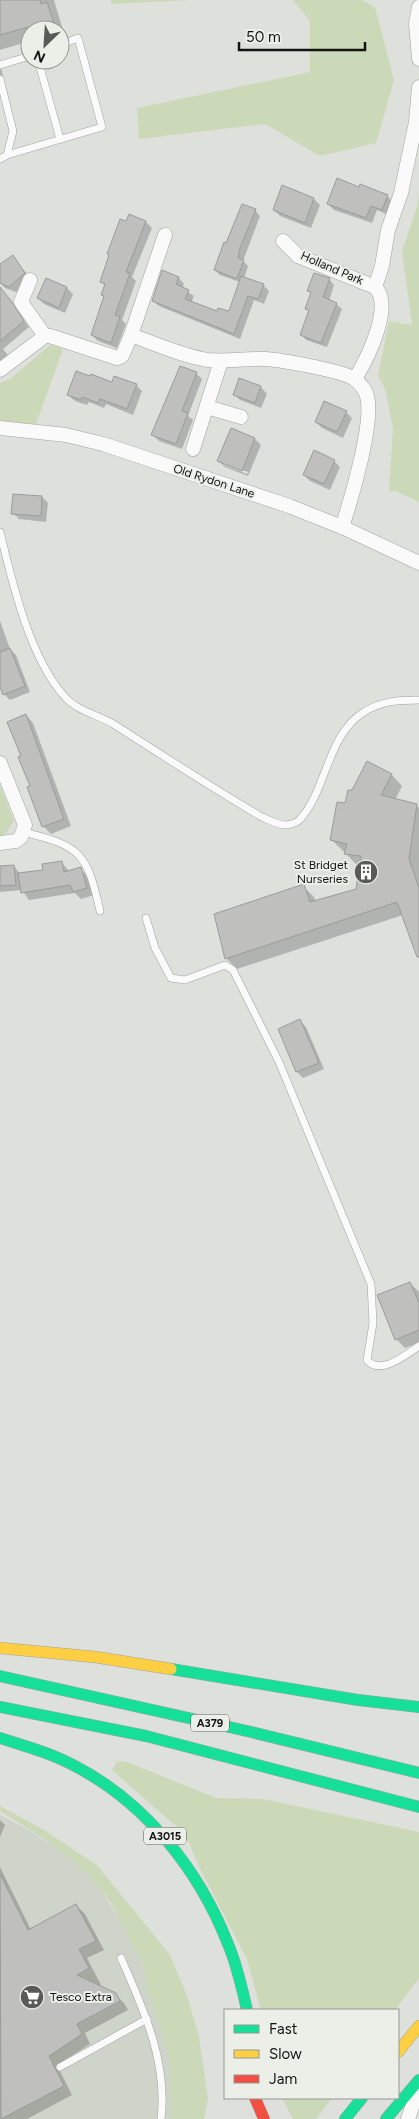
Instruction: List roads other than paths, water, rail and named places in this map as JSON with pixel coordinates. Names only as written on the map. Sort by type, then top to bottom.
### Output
[{"type":"main road","points":[[0,1648],[96,1658],[358,1700],[419,1706]]},
{"type":"main road","name":"A379","points":[[0,1676],[247,1731],[419,1773]]},
{"type":"main road","name":"A379","points":[[0,1707],[146,1736],[419,1807]]},
{"type":"main road","name":"A3015","points":[[0,1738],[23,1744],[54,1756],[95,1776],[134,1806],[165,1836],[203,1892],[224,1934],[238,1972],[247,2009]]},
{"type":"main road","points":[[399,2051],[419,2026]]},
{"type":"main road","points":[[386,2119],[419,2080]]},
{"type":"main road","points":[[250,2119],[255,2099]]},
{"type":"main road","points":[[255,2099],[264,2119]]},
{"type":"main road","points":[[345,2119],[361,2099]]},
{"type":"street","points":[[419,8],[416,24],[419,59]]},
{"type":"street","points":[[375,287],[382,266],[388,230],[401,193],[416,122],[419,87]]},
{"type":"street","points":[[30,280],[21,302],[45,336],[117,358],[122,356],[132,335],[165,235]]},
{"type":"street","name":"Holland Park","points":[[283,241],[298,256],[375,287],[379,291],[382,314],[370,350],[355,380]]},
{"type":"street","points":[[132,335],[205,359],[221,361],[266,359],[338,373],[355,380],[363,388],[369,402],[368,421],[352,498],[342,527]]},
{"type":"street","points":[[0,370],[45,336]]},
{"type":"street","points":[[192,449],[221,361]]},
{"type":"street","points":[[207,407],[241,417]]},
{"type":"street","name":"Old Rydon Lane","points":[[0,428],[66,435],[103,444],[289,506],[342,527],[419,564]]},
{"type":"street","points":[[0,762],[24,818],[25,825],[20,836],[0,843]]},
{"type":"street","points":[[408,2119],[419,2087]]},
{"type":"lane","points":[[3,157],[102,128],[78,38],[70,41]]},
{"type":"lane","points":[[0,65],[20,59]]},
{"type":"lane","points":[[41,70],[60,139]]},
{"type":"lane","points":[[0,79],[13,131],[3,157]]},
{"type":"lane","points":[[0,532],[11,577],[34,645],[43,666],[66,698],[112,723],[260,816],[285,825],[298,822],[303,817],[349,725],[362,713],[376,705],[400,699],[419,700]]},
{"type":"lane","points":[[20,836],[67,845],[81,857],[93,880],[100,911]]},
{"type":"lane","points":[[146,918],[155,948],[171,978],[185,980],[225,965],[234,970],[279,1062],[371,1284],[373,1323],[368,1360],[372,1365],[380,1367],[402,1357],[419,1346]]},
{"type":"lane","points":[[121,1958],[147,2019],[154,2043],[161,2083],[161,2119]]},
{"type":"lane","points":[[60,2067],[147,2019]]},
{"type":"place","name":"St Bridget Nurseries","points":[[366,872]]},
{"type":"place","name":"Tesco Extra","points":[[32,1997]]}]
